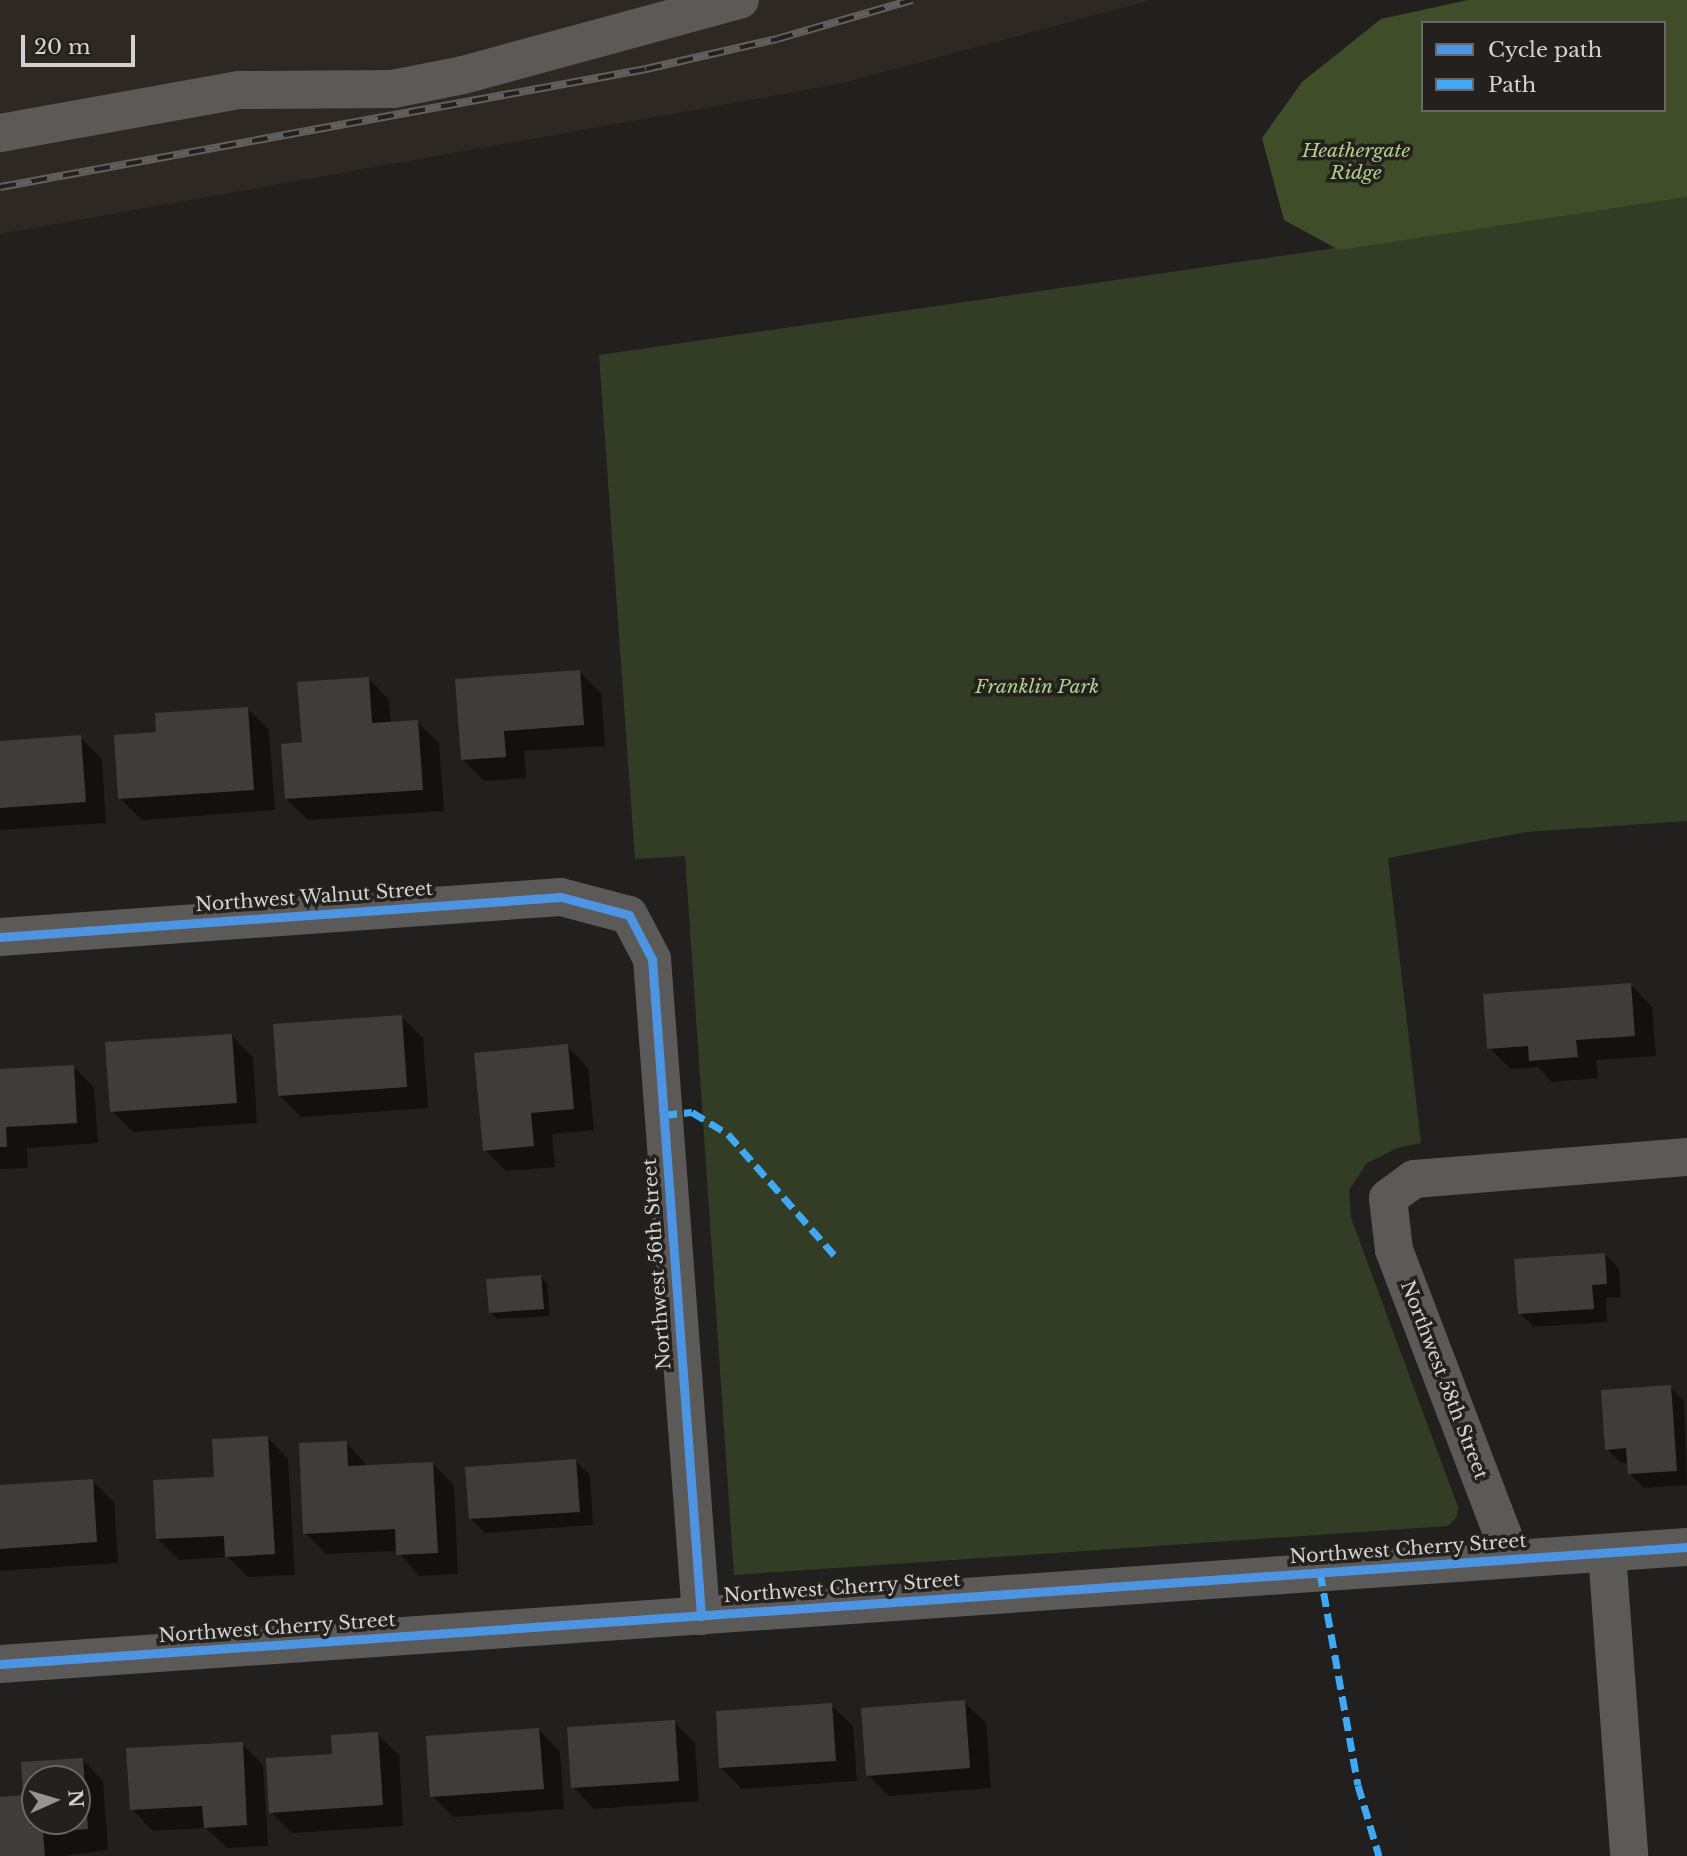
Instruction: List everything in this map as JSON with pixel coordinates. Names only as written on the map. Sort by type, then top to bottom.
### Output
[{"type":"street","points":[[0,133],[240,90],[393,89],[516,61],[740,0]]},
{"type":"street","name":"Northwest Walnut Street","points":[[0,937],[561,897],[629,915]]},
{"type":"street","name":"Northwest 56th Street","points":[[629,915],[652,959],[701,1616]]},
{"type":"street","name":"Northwest 58th Street","points":[[1512,1559],[1394,1250],[1388,1198],[1413,1179],[1687,1157]]},
{"type":"street","name":"Northwest Cherry Street","points":[[0,1664],[1687,1547]]},
{"type":"street","points":[[1606,1553],[1629,1856]]},
{"type":"shaded area","points":[[0,0],[1151,0],[839,84],[0,234]]},
{"type":"green space","name":"Heathergate Ridge","points":[[1468,0],[1687,0],[1687,197],[1339,250],[1284,220],[1262,138],[1302,82],[1381,19]]},
{"type":"green space","name":"Franklin Park","points":[[1687,197],[1687,821],[1526,832],[1388,858],[1421,1143],[1397,1148],[1367,1163],[1349,1190],[1351,1218],[1458,1507],[1457,1517],[1448,1526],[734,1575],[685,856],[635,859],[599,355]]},
{"type":"building","points":[[580,670],[584,725],[504,731],[506,757],[461,760],[455,679]]},
{"type":"building","points":[[369,677],[372,723],[418,720],[423,790],[285,799],[281,744],[302,742],[297,682]]},
{"type":"building","points":[[248,707],[254,790],[118,799],[114,735],[156,732],[155,713]]},
{"type":"building","points":[[81,735],[86,802],[0,808],[0,741]]},
{"type":"building","points":[[1631,983],[1635,1036],[1576,1040],[1578,1057],[1529,1061],[1528,1046],[1487,1049],[1483,994]]},
{"type":"building","points":[[402,1015],[407,1087],[278,1096],[273,1024]]},
{"type":"building","points":[[232,1034],[237,1103],[110,1112],[105,1042]]},
{"type":"building","points":[[568,1044],[574,1109],[531,1113],[534,1146],[483,1151],[474,1053]]},
{"type":"building","points":[[74,1065],[77,1123],[6,1127],[7,1147],[0,1147],[0,1069]]},
{"type":"building","points":[[1605,1253],[1607,1284],[1592,1285],[1594,1309],[1518,1314],[1514,1259]]},
{"type":"building","points":[[541,1275],[544,1309],[489,1313],[486,1279]]},
{"type":"building","points":[[1671,1385],[1677,1471],[1628,1474],[1626,1448],[1605,1450],[1601,1390]]},
{"type":"building","points":[[268,1436],[275,1554],[225,1557],[224,1536],[156,1539],[153,1480],[214,1477],[212,1439]]},
{"type":"building","points":[[347,1441],[348,1466],[433,1462],[438,1553],[396,1555],[395,1529],[303,1534],[299,1443]]},
{"type":"building","points":[[576,1459],[580,1512],[469,1519],[465,1467]]},
{"type":"building","points":[[93,1479],[97,1542],[0,1549],[0,1485]]},
{"type":"building","points":[[965,1700],[970,1768],[866,1776],[861,1708]]},
{"type":"building","points":[[832,1703],[836,1761],[719,1768],[716,1711]]},
{"type":"building","points":[[675,1720],[679,1781],[571,1788],[567,1727]]},
{"type":"building","points":[[539,1728],[544,1789],[430,1797],[426,1736]]},
{"type":"building","points":[[378,1732],[383,1805],[269,1813],[266,1758],[332,1754],[331,1735]]},
{"type":"building","points":[[243,1742],[247,1825],[204,1828],[202,1806],[130,1810],[126,1748]]},
{"type":"building","points":[[83,1758],[83,1765],[21,1765],[21,1762]]},
{"type":"building","points":[[21,1795],[21,1835],[43,1835],[45,1856],[0,1856],[0,1797]]},
{"type":"railway","points":[[0,187],[646,69],[777,39],[912,0]]},
{"type":"marked path","points":[[663,1115],[692,1112],[728,1134],[836,1257]]},
{"type":"marked path","points":[[1320,1572],[1358,1785],[1379,1856]]},
{"type":"cycle path","points":[[0,937],[561,897],[629,915],[652,959],[701,1616]]},
{"type":"cycle path","points":[[0,1664],[1687,1547]]}]
